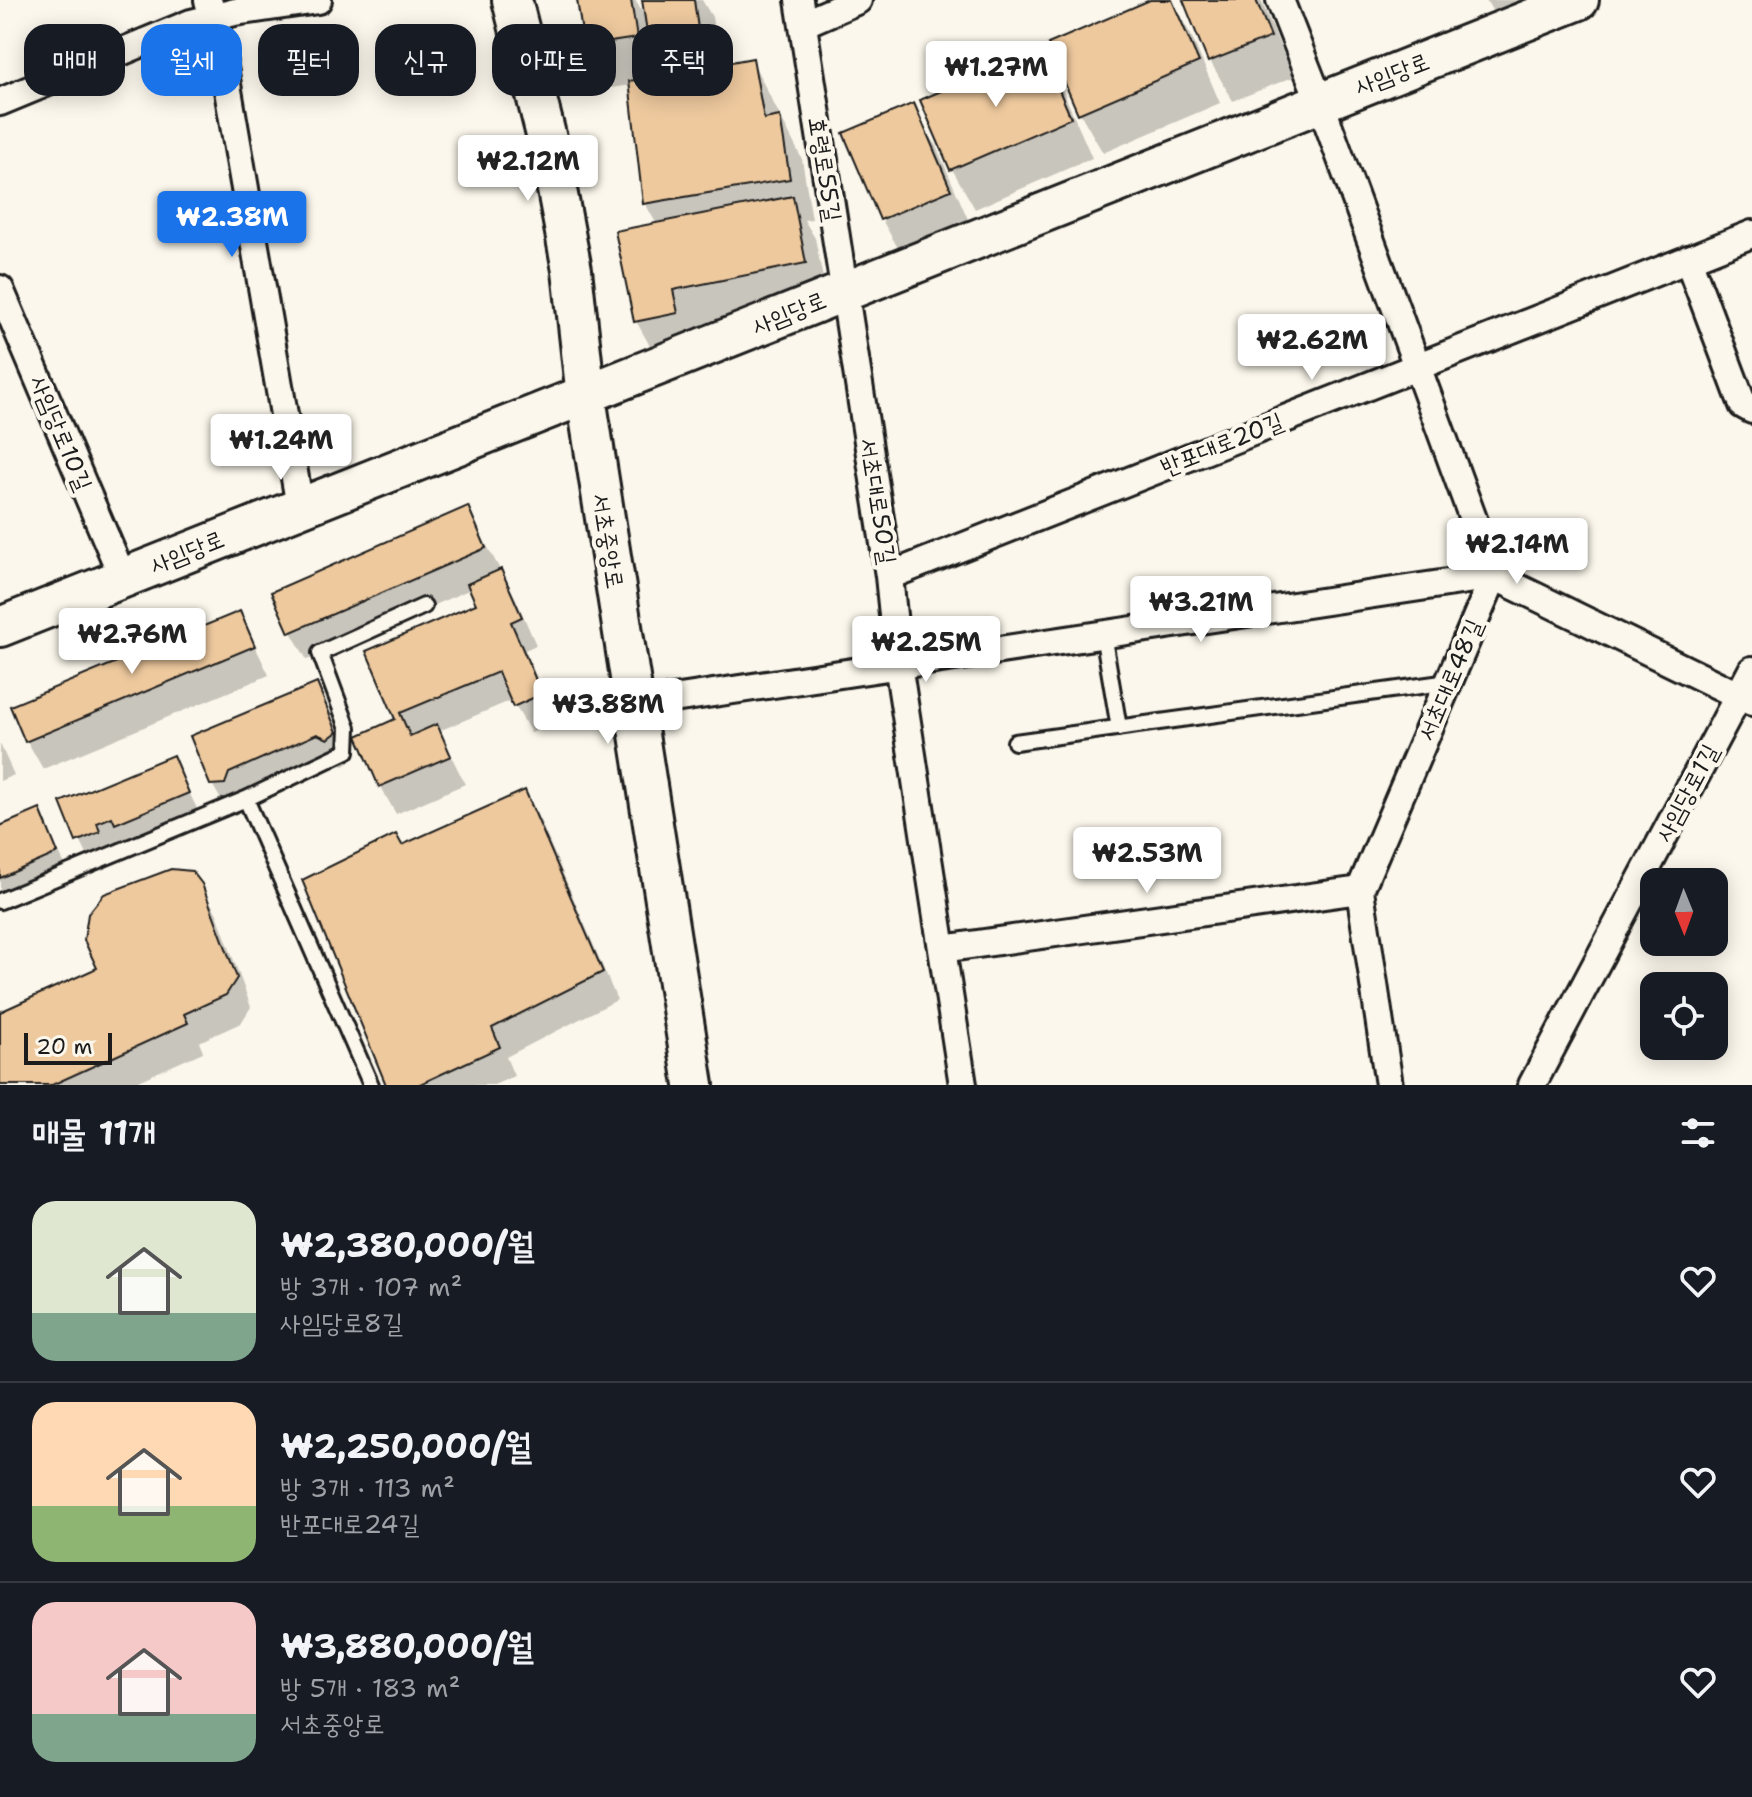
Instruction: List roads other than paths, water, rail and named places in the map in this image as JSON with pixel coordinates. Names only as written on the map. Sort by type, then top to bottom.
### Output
[{"type":"main road","name":"서초중앙로","points":[[512,0],[552,162],[572,270],[586,397],[694,1085]]},
{"type":"main road","name":"사임당로","points":[[0,627],[586,397],[844,290],[1579,0]]},
{"type":"street","points":[[0,102],[191,23],[211,9],[318,0]]},
{"type":"street","points":[[801,12],[858,0]]},
{"type":"street","points":[[1280,0],[1494,576]]},
{"type":"street","points":[[211,9],[300,507]]},
{"type":"street","name":"효령로55길","points":[[801,12],[844,290]]},
{"type":"street","name":"반포대로20길","points":[[889,576],[1752,234]]},
{"type":"street","points":[[1688,259],[1743,405],[1752,410]]},
{"type":"street","name":"사임당로10길","points":[[0,289],[123,578]]},
{"type":"street","name":"서초대로50길","points":[[844,290],[963,1085]]},
{"type":"street","points":[[633,705],[1494,576],[1746,698]]},
{"type":"street","name":"서초대로48길","points":[[1360,890],[1494,576]]},
{"type":"street","name":"사임당로1길","points":[[1532,1085],[1746,698],[1752,670]]},
{"type":"street","points":[[942,949],[1360,890],[1389,1085]]},
{"type":"lane","points":[[0,901],[246,799],[347,751],[348,728],[320,653],[424,606]]},
{"type":"lane","points":[[1103,634],[1119,728]]},
{"type":"lane","points":[[1015,742],[1449,682]]},
{"type":"lane","points":[[246,799],[371,1085]]}]
